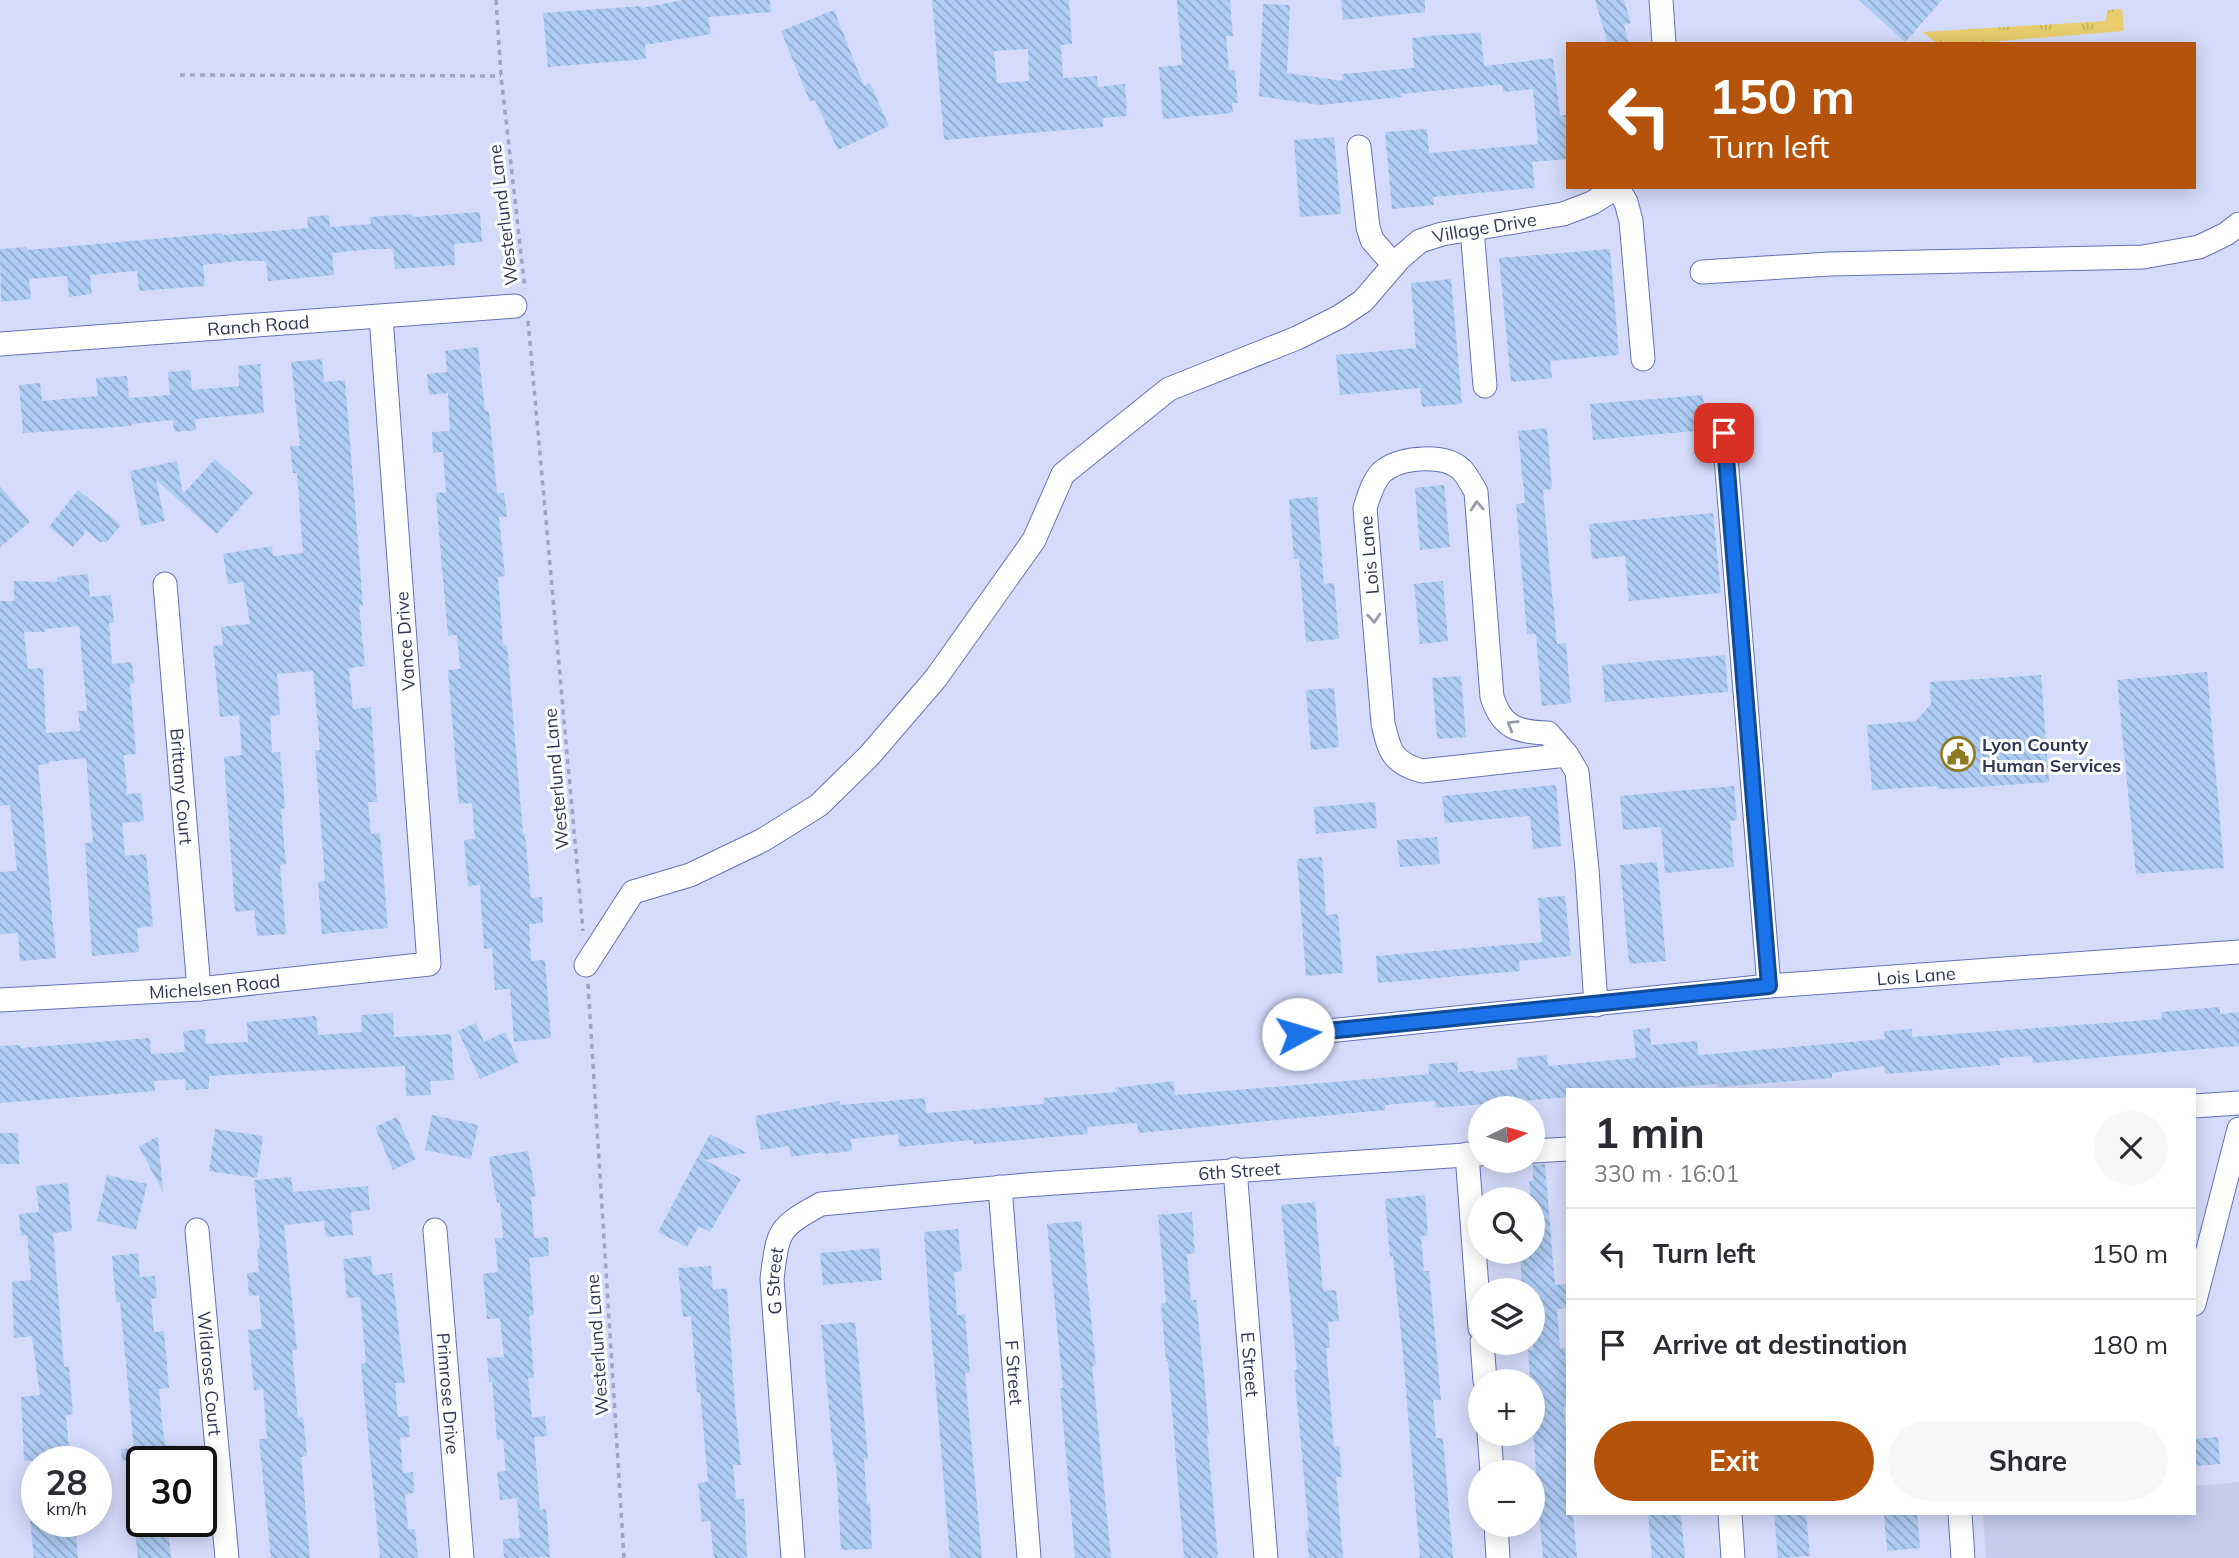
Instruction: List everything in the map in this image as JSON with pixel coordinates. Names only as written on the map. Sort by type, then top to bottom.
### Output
[{"type":"street","points":[[1661,0],[1664,42]]},
{"type":"street","points":[[1359,146],[1368,227],[1372,240],[1394,265]]},
{"type":"street","name":"Village Drive","points":[[586,965],[634,892],[690,875],[763,840],[819,805],[869,756],[936,678],[1034,540],[1063,474],[1169,389],[1297,338],[1339,317],[1363,301],[1394,265],[1420,241],[1442,234],[1563,214],[1592,203],[1614,189]]},
{"type":"street","points":[[1618,189],[1626,202],[1631,221],[1643,359]]},
{"type":"street","points":[[1702,272],[1830,264],[2143,257],[2199,247],[2226,234],[2239,224]]},
{"type":"street","points":[[1472,229],[1485,386]]},
{"type":"street","name":"Ranch Road","points":[[0,344],[523,305]]},
{"type":"street","name":"Vance Drive","points":[[381,317],[429,964]]},
{"type":"street","points":[[1724,433],[1769,986]]},
{"type":"street","name":"Lois Lane","points":[[1567,755],[1422,771],[1409,768],[1394,756],[1388,746],[1383,723],[1365,508],[1372,488],[1385,469],[1416,459],[1434,458],[1460,468],[1476,492],[1492,697],[1498,715],[1511,726],[1526,733],[1548,733],[1567,755],[1577,772],[1596,1005]]},
{"type":"street","name":"Brittany Court","points":[[165,584],[199,989]]},
{"type":"street","name":"Lois Lane","points":[[1298,1034],[1769,986],[2239,952]]},
{"type":"street","name":"Michelsen Road","points":[[0,1000],[199,989],[429,964]]},
{"type":"street","points":[[2196,1106],[2239,1103]]},
{"type":"street","points":[[2196,1296],[2239,1129]]},
{"type":"street","points":[[1545,1150],[1566,1149]]},
{"type":"street","name":"6th Street","points":[[1000,1187],[1468,1154]]},
{"type":"street","name":"E Street","points":[[1236,1170],[1266,1558]]},
{"type":"street","points":[[1475,1173],[1478,1278]]},
{"type":"street","name":"G Street","points":[[793,1558],[772,1279],[777,1240],[791,1220],[821,1204],[1000,1187]]},
{"type":"street","name":"F Street","points":[[1000,1187],[1029,1558]]},
{"type":"street","name":"Wildrose Court","points":[[197,1230],[227,1558]]},
{"type":"street","name":"Primrose Drive","points":[[435,1230],[463,1558]]},
{"type":"street","points":[[1730,1515],[1733,1558]]},
{"type":"street","points":[[1960,1515],[1963,1558]]},
{"type":"street","points":[[1497,1537],[1498,1558]]},
{"type":"path","name":"Westerlund Lane","points":[[496,0],[586,965],[624,1558]]},
{"type":"path","points":[[180,75],[501,76]]},
{"type":"shaded area","points":[[2239,1482],[2239,1558],[1986,1558],[1983,1515],[2196,1515],[2196,1486]]},
{"type":"green space","points":[[2122,9],[2124,31],[1989,42],[1935,42],[1923,32],[2105,21],[2108,10]]},
{"type":"building","points":[[683,0],[770,0],[771,12],[708,17],[711,34],[645,45],[646,59],[548,67],[543,13],[642,8]]},
{"type":"building","points":[[932,0],[1069,0],[1072,44],[1061,45],[1063,78],[1097,76],[1098,87],[1125,84],[1127,116],[1103,118],[1103,127],[944,140]],"holes":[[[1028,49],[1029,81],[997,83],[994,51]]]},
{"type":"building","points":[[1177,0],[1230,0],[1233,36],[1226,36],[1229,70],[1235,70],[1238,103],[1232,103],[1233,113],[1163,119],[1159,67],[1182,65]]},
{"type":"building","points":[[1341,0],[1425,0],[1425,12],[1343,20]]},
{"type":"building","points":[[1595,0],[1624,0],[1631,23],[1624,25],[1628,42],[1607,42]]},
{"type":"building","points":[[1859,0],[1942,0],[1905,42]]},
{"type":"building","points":[[1263,4],[1290,5],[1287,73],[1343,81],[1342,74],[1414,68],[1412,38],[1481,33],[1484,66],[1553,58],[1560,115],[1566,115],[1566,159],[1532,162],[1535,188],[1433,197],[1434,205],[1392,209],[1385,132],[1427,129],[1429,153],[1538,144],[1533,89],[1503,92],[1502,85],[1496,85],[1319,105],[1259,96]]},
{"type":"building","points":[[834,10],[864,86],[870,83],[889,126],[838,150],[815,100],[810,102],[781,31]]},
{"type":"building","points":[[1334,137],[1341,214],[1300,217],[1294,140]]},
{"type":"building","points":[[480,212],[482,242],[454,244],[455,265],[395,269],[393,249],[373,249],[332,253],[334,275],[268,281],[266,261],[239,261],[203,265],[205,286],[139,291],[137,271],[90,275],[92,294],[69,297],[67,276],[29,279],[31,299],[1,302],[0,249],[26,247],[27,250],[308,228],[307,217],[329,215],[330,227],[371,224],[370,217]]},
{"type":"building","points":[[1610,249],[1619,355],[1550,361],[1552,378],[1511,382],[1499,258]]},
{"type":"building","points":[[1451,279],[1462,404],[1422,407],[1420,388],[1340,395],[1336,355],[1416,348],[1411,283]]},
{"type":"building","points":[[478,347],[485,411],[489,411],[497,493],[504,493],[507,517],[499,517],[505,576],[498,577],[503,646],[507,645],[523,834],[531,898],[542,897],[543,923],[529,924],[531,961],[545,960],[551,1038],[514,1042],[510,989],[495,990],[492,948],[484,949],[480,885],[468,886],[464,840],[475,839],[472,803],[459,804],[448,670],[460,669],[457,635],[448,636],[438,522],[436,493],[446,492],[443,452],[433,453],[432,432],[450,431],[448,393],[429,395],[427,374],[447,372],[445,351]]},
{"type":"building","points":[[322,359],[324,382],[345,380],[363,605],[359,605],[365,666],[349,668],[353,709],[371,707],[377,802],[368,802],[371,834],[380,833],[388,928],[322,934],[318,882],[325,881],[315,750],[320,750],[313,671],[277,674],[280,715],[270,716],[272,753],[280,752],[285,808],[281,809],[286,864],[280,865],[286,934],[257,936],[254,910],[235,912],[224,757],[242,755],[239,715],[220,717],[213,646],[223,645],[221,627],[250,624],[243,582],[228,584],[223,554],[272,546],[273,556],[303,553],[297,473],[293,473],[290,446],[300,446],[291,362]]},
{"type":"building","points":[[260,364],[264,413],[195,419],[196,430],[174,432],[173,420],[131,424],[132,426],[23,433],[19,385],[40,383],[42,401],[98,396],[96,378],[127,376],[129,398],[170,395],[168,372],[190,370],[192,390],[239,386],[238,366]]},
{"type":"building","points":[[1703,395],[1706,430],[1593,440],[1590,404]]},
{"type":"building","points":[[1547,428],[1552,489],[1543,490],[1550,572],[1557,644],[1566,643],[1571,703],[1542,706],[1536,634],[1527,634],[1516,504],[1525,503],[1518,431]]},
{"type":"building","points":[[215,459],[253,493],[217,534],[156,480],[165,521],[141,526],[130,471],[177,461],[183,494]]},
{"type":"building","points":[[1444,485],[1450,547],[1420,550],[1415,488]]},
{"type":"building","points":[[0,486],[30,522],[0,547]]},
{"type":"building","points":[[78,490],[121,525],[107,542],[100,542],[84,529],[85,533],[73,547],[49,527]]},
{"type":"building","points":[[1317,497],[1324,584],[1334,583],[1339,639],[1306,642],[1299,559],[1294,559],[1289,499]]},
{"type":"building","points":[[1713,513],[1721,593],[1629,601],[1625,556],[1592,559],[1589,524]]},
{"type":"building","points":[[88,574],[90,597],[111,595],[114,623],[109,623],[112,664],[132,662],[134,684],[130,684],[136,754],[124,755],[127,794],[141,793],[144,821],[122,823],[125,856],[146,854],[153,926],[137,928],[139,952],[92,956],[85,843],[93,842],[86,758],[48,762],[49,764],[38,765],[56,958],[20,961],[18,933],[0,934],[0,872],[17,871],[10,805],[0,806],[0,601],[14,601],[14,581],[57,582],[57,577]],"holes":[[[79,626],[87,711],[78,711],[80,731],[46,733],[43,668],[28,669],[24,632],[45,632],[45,629]]]},
{"type":"building","points":[[1443,581],[1448,641],[1420,644],[1414,584]]},
{"type":"building","points":[[1725,655],[1728,692],[1605,702],[1602,665]]},
{"type":"building","points":[[2207,672],[2224,868],[2136,874],[2117,680]]},
{"type":"building","name":"Lyon County Human Services","points":[[2041,675],[2049,782],[1965,788],[1938,789],[1937,786],[1872,790],[1867,725],[1916,721],[1931,704],[1930,682]]},
{"type":"building","points":[[1461,676],[1466,737],[1437,739],[1432,678]]},
{"type":"building","points":[[1334,688],[1339,747],[1311,750],[1306,690]]},
{"type":"building","points":[[1556,785],[1561,846],[1533,849],[1530,816],[1445,823],[1442,796]]},
{"type":"building","points":[[1734,786],[1737,820],[1730,821],[1734,867],[1665,873],[1661,827],[1623,830],[1620,796]]},
{"type":"building","points":[[1375,802],[1377,828],[1316,834],[1314,807]]},
{"type":"building","points":[[1437,837],[1440,864],[1400,867],[1397,840]]},
{"type":"building","points":[[1322,857],[1326,915],[1338,914],[1343,973],[1306,976],[1297,859]]},
{"type":"building","points":[[1657,862],[1666,961],[1629,964],[1620,865]]},
{"type":"building","points":[[1565,896],[1571,956],[1519,961],[1520,971],[1378,983],[1376,956],[1542,942],[1538,898]]},
{"type":"building","points":[[2220,1007],[2220,1014],[2239,1012],[2239,1046],[2033,1063],[2032,1056],[1999,1058],[2000,1065],[1885,1074],[1884,1066],[1832,1073],[1832,1078],[1718,1087],[1717,1084],[1667,1088],[1566,1088],[1566,1097],[1468,1096],[1468,1105],[1436,1108],[1435,1101],[1418,1102],[1385,1105],[1385,1110],[1139,1133],[1137,1123],[1087,1127],[1088,1134],[974,1144],[973,1140],[899,1147],[898,1134],[851,1139],[852,1151],[791,1157],[789,1146],[761,1150],[755,1116],[839,1101],[840,1105],[925,1098],[926,1113],[1044,1104],[1043,1098],[1117,1092],[1116,1088],[1173,1081],[1175,1095],[1429,1074],[1428,1064],[1457,1062],[1458,1072],[1474,1073],[1518,1069],[1517,1058],[1547,1055],[1548,1066],[1636,1058],[1633,1030],[1650,1028],[1651,1045],[1697,1041],[1699,1055],[1885,1039],[1884,1031],[1912,1029],[1912,1037],[2162,1019],[2161,1012]]},
{"type":"building","points":[[393,1013],[394,1037],[451,1034],[454,1080],[430,1081],[431,1095],[406,1096],[405,1066],[209,1076],[209,1089],[186,1090],[185,1079],[154,1081],[155,1091],[0,1103],[0,1046],[21,1045],[21,1048],[150,1038],[151,1054],[185,1052],[183,1031],[205,1029],[206,1044],[248,1042],[247,1022],[316,1016],[318,1035],[362,1032],[361,1015]]},
{"type":"building","points":[[476,1023],[484,1042],[505,1032],[519,1062],[480,1079],[458,1031]]},
{"type":"building","points":[[432,1115],[478,1125],[471,1159],[425,1150]]},
{"type":"building","points":[[397,1117],[416,1159],[393,1170],[375,1127]]},
{"type":"building","points":[[215,1129],[263,1136],[257,1178],[209,1171]]},
{"type":"building","points":[[0,1133],[18,1133],[19,1164],[0,1164]]},
{"type":"building","points":[[710,1134],[747,1153],[705,1160],[741,1179],[710,1232],[699,1226],[687,1247],[658,1232]]},
{"type":"building","points":[[158,1136],[163,1192],[139,1147]]},
{"type":"building","points":[[528,1151],[536,1196],[531,1197],[534,1238],[548,1237],[549,1256],[529,1258],[534,1315],[529,1316],[534,1378],[528,1378],[532,1418],[545,1416],[547,1436],[534,1437],[540,1510],[546,1509],[550,1557],[504,1558],[503,1539],[520,1538],[517,1498],[500,1500],[497,1472],[506,1471],[503,1439],[497,1440],[492,1381],[489,1382],[487,1358],[504,1357],[500,1318],[487,1319],[483,1274],[498,1272],[495,1238],[503,1238],[500,1202],[497,1203],[489,1157]]},
{"type":"building","points":[[1545,1164],[1555,1285],[1566,1284],[1566,1308],[1557,1309],[1560,1348],[1565,1347],[1566,1367],[1566,1515],[1573,1515],[1577,1558],[1543,1558],[1541,1537],[1545,1537],[1545,1460],[1535,1460],[1534,1446],[1545,1446],[1545,1369],[1529,1369],[1528,1355],[1545,1355],[1545,1278],[1521,1278],[1521,1264],[1545,1264],[1545,1187],[1530,1187],[1529,1181],[1533,1180],[1533,1173],[1545,1173]]},
{"type":"building","points":[[107,1175],[147,1184],[136,1230],[97,1221]]},
{"type":"building","points":[[291,1177],[293,1192],[368,1186],[370,1210],[351,1212],[353,1235],[326,1237],[324,1221],[284,1225],[297,1350],[292,1350],[298,1418],[303,1417],[307,1456],[301,1457],[310,1558],[271,1558],[259,1439],[267,1439],[263,1389],[254,1390],[248,1330],[262,1329],[259,1295],[249,1296],[247,1273],[259,1272],[257,1249],[260,1248],[254,1180]]},
{"type":"building","points":[[68,1183],[72,1231],[53,1233],[64,1367],[69,1366],[73,1414],[66,1415],[69,1446],[23,1446],[21,1397],[40,1395],[32,1336],[14,1338],[12,1282],[31,1280],[27,1235],[21,1236],[19,1214],[39,1212],[36,1186]]},
{"type":"building","points":[[1425,1195],[1428,1235],[1421,1236],[1424,1271],[1429,1271],[1441,1400],[1433,1400],[1436,1438],[1443,1438],[1453,1558],[1420,1558],[1402,1343],[1385,1199]]},
{"type":"building","points":[[1315,1202],[1323,1291],[1336,1290],[1339,1321],[1328,1322],[1330,1348],[1326,1348],[1334,1447],[1339,1446],[1342,1477],[1336,1477],[1343,1558],[1309,1558],[1306,1531],[1309,1531],[1294,1370],[1297,1370],[1281,1205]]},
{"type":"building","points":[[1192,1212],[1195,1253],[1187,1254],[1191,1300],[1196,1300],[1204,1376],[1218,1558],[1184,1558],[1161,1303],[1166,1303],[1158,1215]]},
{"type":"building","points":[[1081,1221],[1096,1365],[1092,1366],[1111,1558],[1075,1558],[1060,1388],[1063,1388],[1047,1224]]},
{"type":"building","points":[[958,1229],[962,1271],[954,1272],[957,1315],[965,1314],[970,1373],[965,1373],[982,1558],[950,1558],[930,1317],[924,1232]]},
{"type":"building","points":[[879,1248],[882,1280],[823,1285],[820,1253]]},
{"type":"building","points":[[138,1253],[140,1277],[155,1276],[157,1298],[151,1299],[154,1332],[164,1331],[169,1388],[159,1389],[162,1421],[165,1445],[175,1446],[134,1446],[120,1302],[116,1302],[112,1256]]},
{"type":"building","points":[[371,1256],[373,1275],[392,1273],[405,1383],[395,1383],[398,1417],[408,1416],[410,1437],[400,1438],[403,1473],[413,1472],[414,1493],[405,1494],[408,1529],[415,1529],[418,1558],[380,1558],[361,1364],[366,1363],[360,1297],[347,1298],[343,1259]]},
{"type":"building","points":[[711,1266],[713,1290],[727,1288],[741,1465],[733,1465],[736,1499],[744,1499],[747,1558],[714,1558],[710,1521],[702,1522],[698,1483],[708,1482],[700,1392],[697,1393],[691,1316],[683,1317],[678,1268]]},
{"type":"building","points":[[855,1322],[868,1459],[864,1459],[872,1549],[841,1550],[836,1462],[821,1325]]},
{"type":"building","points":[[2218,1437],[2220,1464],[2196,1466],[2196,1439]]},
{"type":"building","points":[[121,1449],[126,1449],[126,1461],[122,1461]]},
{"type":"building","points":[[1648,1515],[1681,1515],[1685,1558],[1652,1558]]},
{"type":"building","points":[[1774,1515],[1806,1515],[1810,1556],[1778,1558]]},
{"type":"building","points":[[1884,1515],[1917,1515],[1920,1548],[1887,1551]]},
{"type":"building","points":[[32,1537],[76,1537],[78,1558],[34,1558]]},
{"type":"building","points":[[136,1537],[169,1537],[171,1558],[138,1558]]},
{"type":"place","name":"Lyon County Human Services","points":[[1958,754]]},
{"type":"route","points":[[1298,1034],[1769,986],[1724,433]]}]
